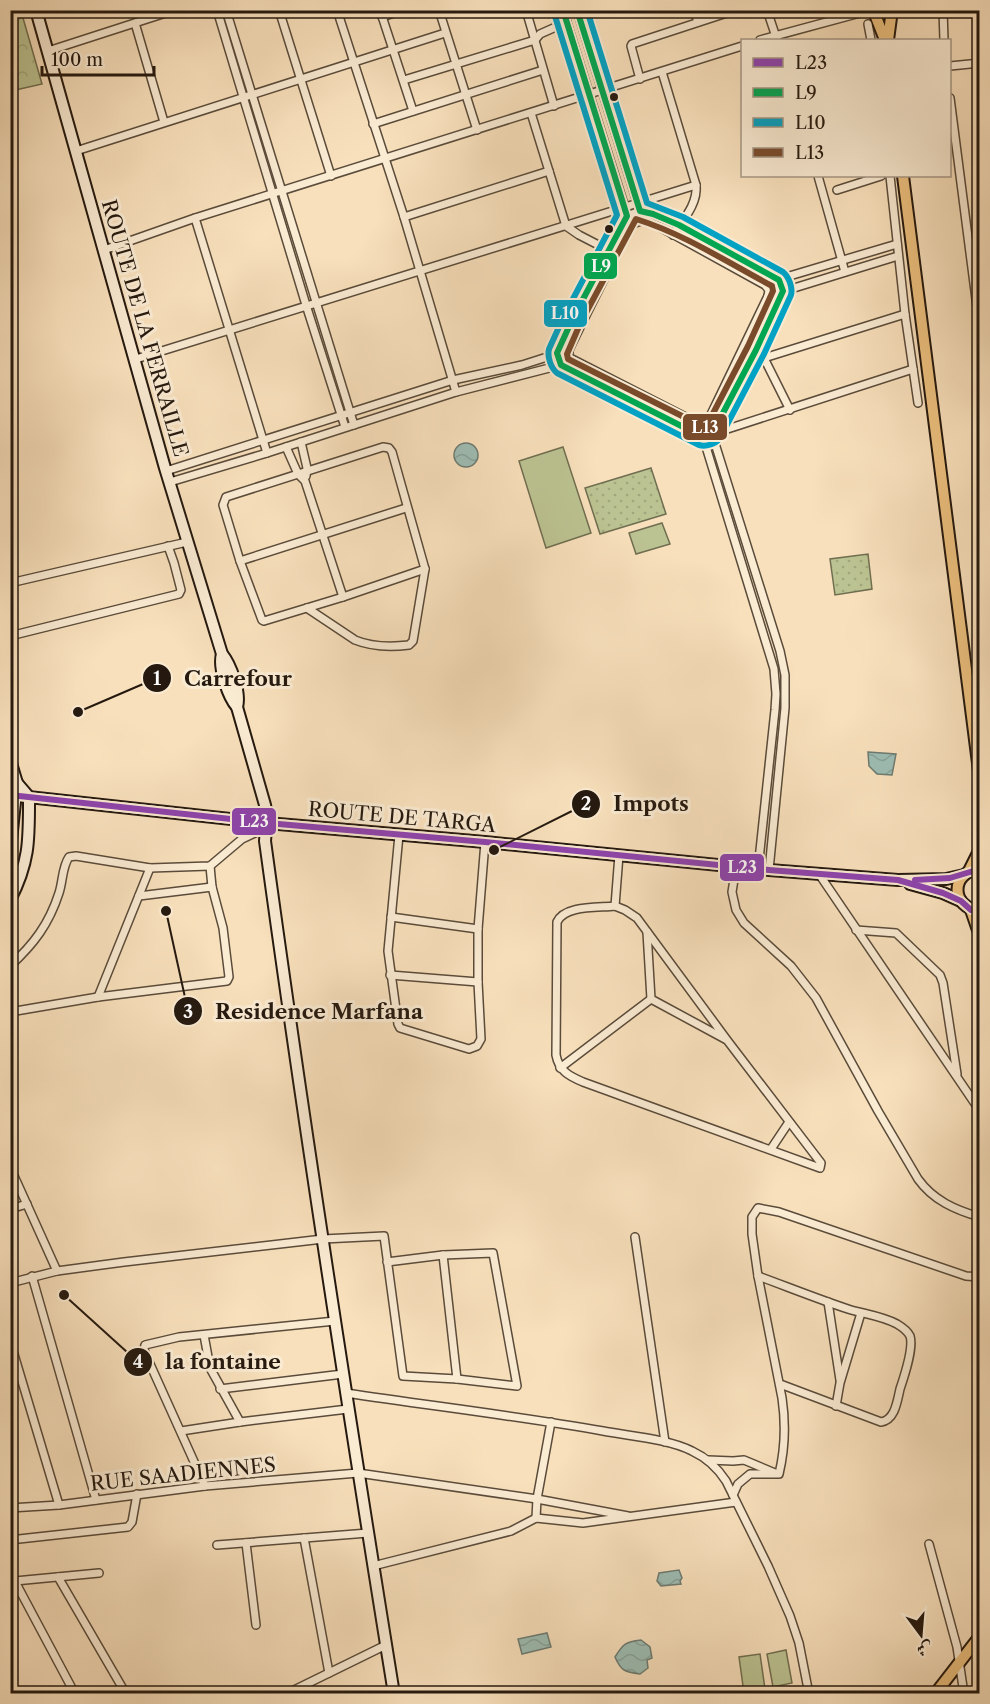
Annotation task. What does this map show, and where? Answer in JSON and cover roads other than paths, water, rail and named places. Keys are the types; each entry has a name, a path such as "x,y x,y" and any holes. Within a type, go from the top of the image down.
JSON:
{"main road":[{"path":"872,11 883,14 891,10"},
{"path":"886,39 891,10"},
{"path":"872,11 886,39"},
{"path":"903,177 980,779"},
{"path":"980,849 971,871 959,881 958,888 961,901 975,911 980,936"},
{"path":"935,1694 980,1636"}],"street":[{"name":"ROUTE DE LA FERRAILLE","path":"36,10 168,477 222,654 221,667 231,697 237,707 265,805 267,816 265,841 286,994 348,1409 394,1694"},
{"path":"48,51 175,10"},
{"path":"217,10 345,427"},
{"path":"226,10 354,425"},
{"path":"279,10 331,176"},
{"path":"337,10 404,217 456,392"},
{"path":"403,10 381,14 404,80 412,111"},
{"path":"439,10 477,130"},
{"path":"526,10 554,106"},
{"path":"168,477 267,453 456,392 561,365 570,354 630,225 563,10"},
{"path":"577,10 643,220"},
{"path":"694,10 698,22"},
{"path":"767,10 776,38 851,13 872,11"},
{"path":"943,10 944,39"},
{"path":"975,10 980,15"},
{"path":"640,79 631,45 734,11"},
{"path":"404,80 535,40 540,34 567,22"},
{"path":"135,23 164,122"},
{"path":"868,24 871,39"},
{"path":"76,151 445,33"},
{"path":"104,250 195,218 741,46"},
{"path":"951,66 980,63"},
{"path":"373,124 543,70"},
{"path":"662,72 696,185 696,197 674,235"},
{"path":"951,106 980,330"},
{"path":"531,113 566,226 617,255"},
{"path":"404,217 549,171"},
{"path":"818,177 845,272"},
{"path":"837,190 878,177"},
{"path":"890,177 905,314 918,403"},
{"path":"696,185 639,207 627,216 572,320 557,354 561,365 703,437 913,369"},
{"path":"136,359 625,208 639,207 679,225 781,282 783,291 756,350 712,434"},
{"path":"195,218 267,453"},
{"path":"630,225 643,220 649,221 769,288 768,296 705,427 703,437 774,669 776,694 763,869"},
{"path":"762,284 897,244"},
{"path":"768,296 898,256"},
{"path":"764,358 905,314"},
{"path":"756,350 764,358 790,410"},
{"path":"168,477 263,441 350,412 453,380 522,365 557,354 570,354 705,427 712,434 780,651 785,675 785,708 763,869"},
{"path":"301,442 307,471 305,481"},
{"path":"286,447 298,474 305,481 343,597"},
{"path":"308,608 363,644 409,645 413,641 425,569 392,452 389,448 383,447 226,497 223,505 240,561 264,621 425,569"},
{"path":"240,561 406,508"},
{"path":"10,583 187,542"},
{"path":"10,636 179,594 181,590 168,546"},
{"path":"10,760 17,783 30,797 29,847 25,866 10,900"},
{"path":"10,850 13,795 17,783"},
{"name":"ROUTE DE TARGA","path":"13,795 266,827 484,842 819,874 898,880 946,879 971,871"},
{"path":"10,966 34,942 46,924 56,902 69,857 76,856 150,868 210,866 246,837 266,827"},
{"path":"399,835 388,951 397,1021 400,1028 469,1049 477,1046 480,1041 478,929 484,842"},
{"path":"615,906 619,855"},
{"path":"10,1012 227,981 229,977 223,928 212,887 210,866"},
{"path":"736,867 732,892 736,910 744,923 782,956 812,991 892,1137 918,1179 925,1189 945,1204 980,1217"},
{"path":"98,998 150,868"},
{"path":"819,874 980,1111"},
{"name":"ROUTE DE TARGA","path":"898,880 943,893 961,901"},
{"path":"139,896 212,887"},
{"path":"615,906 632,913 647,932 821,1163 821,1167 583,1082 560,1068 556,1055 557,922 562,914 572,910 615,906"},
{"path":"391,917 478,929"},
{"path":"856,930 896,933 940,975 957,1076"},
{"path":"647,932 651,999"},
{"path":"390,975 478,982"},
{"path":"560,1068 651,999"},
{"path":"651,999 727,1040"},
{"path":"771,1149 789,1122"},
{"path":"10,1167 57,1271"},
{"path":"10,1209 27,1204"},
{"path":"779,1474 785,1449 784,1413 758,1276 752,1217 758,1208 779,1212 966,1276 980,1277"},
{"path":"10,1282 57,1271 323,1239 384,1236 387,1262 403,1376 458,1379 517,1386 493,1253 443,1255 387,1262"},
{"path":"635,1237 665,1442"},
{"path":"443,1255 458,1379"},
{"path":"32,1276 96,1500"},
{"path":"758,1276 828,1302 895,1323 905,1329 911,1341 908,1364 894,1410 891,1418 886,1421 881,1422 780,1384"},
{"path":"828,1302 840,1383"},
{"path":"836,1406 840,1383 861,1313"},
{"path":"205,1486 148,1361 144,1346 164,1340 335,1321"},
{"path":"204,1335 210,1368 240,1422"},
{"path":"10,1341 59,1505"},
{"path":"220,1389 343,1374"},
{"path":"346,1393 551,1422 665,1442 692,1450 708,1460 720,1472 768,1566 790,1616 799,1643 809,1694"},
{"path":"181,1431 348,1409"},
{"path":"536,1518 537,1498 551,1422"},
{"path":"708,1460 744,1460 779,1474"},
{"name":"RUE SAADIENNES","path":"10,1508 59,1505 205,1486 358,1473 537,1498 628,1516"},
{"path":"734,1499 738,1484 750,1474 779,1474"},
{"path":"10,1540 128,1527 132,1522 137,1494"},
{"path":"373,1566 511,1531 536,1518 583,1523 734,1499"},
{"path":"217,1545 368,1533"},
{"path":"304,1538 329,1673"},
{"path":"246,1543 256,1625"},
{"path":"928,1544 960,1662 964,1694"},
{"path":"10,1572 75,1694"},
{"path":"15,1581 99,1573"},
{"path":"58,1577 126,1694"},
{"path":"286,1694 386,1645"}],"water":[{"path":"466,443 471,444 477,450 477,460 471,466 466,467 461,466 455,460 454,455 455,450 461,444"},
{"path":"868,752 896,754 892,775 877,774 869,766"},
{"path":"679,1570 682,1578 681,1584 661,1586 657,1581 659,1573"},
{"path":"547,1633 551,1647 522,1654 518,1639"},
{"path":"641,1640 650,1647 652,1658 647,1660 648,1668 640,1674 624,1670 615,1657 625,1644"}],"place":[{"name":"Carrefour","path":"78,712"},
{"name":"Impots","path":"494,850"},
{"name":"Residence Marfana","path":"166,911"},
{"name":"la fontaine","path":"64,1295"}]}
